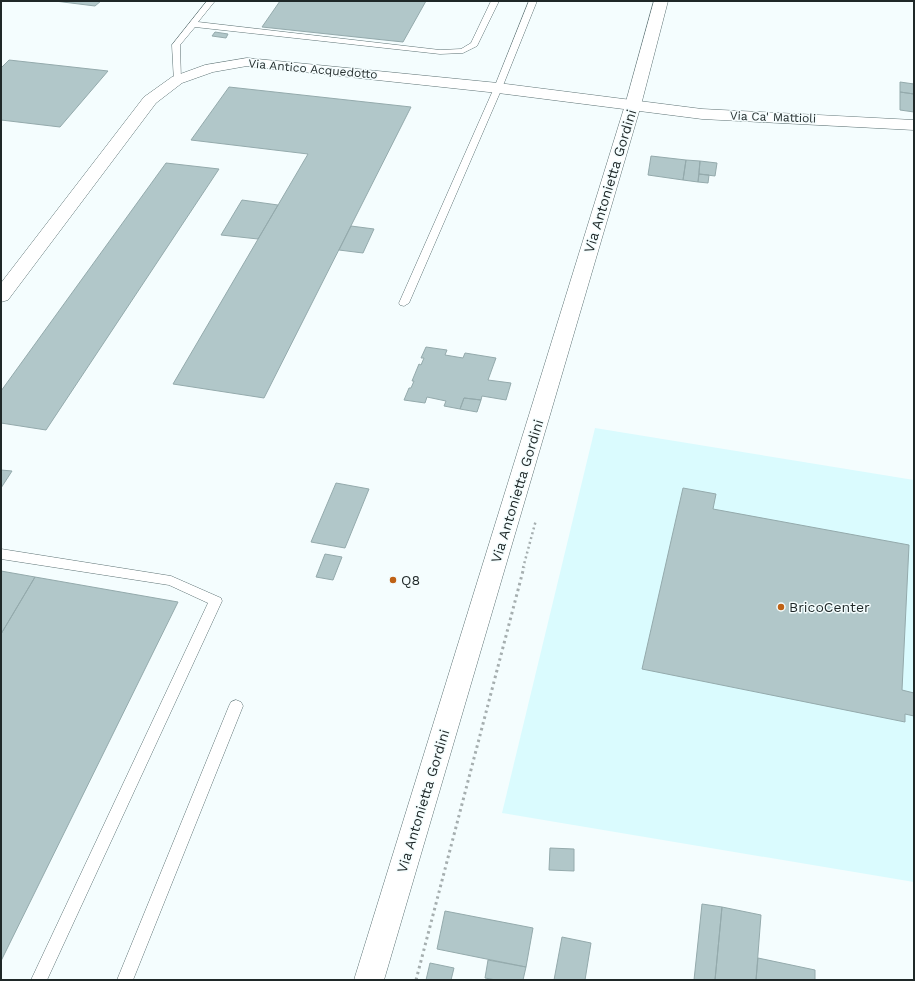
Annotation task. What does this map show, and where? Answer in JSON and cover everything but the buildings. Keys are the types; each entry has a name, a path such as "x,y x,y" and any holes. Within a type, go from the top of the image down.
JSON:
{"street":[{"name":"Via Antonietta Gordini","path":"369,980 633,105 661,1"},
{"name":"Via Antico Acquedotto","path":"1,296 150,100 177,80 210,68 247,62 498,88 633,105"},
{"name":"Via Ca' Mattioli","path":"633,105 702,114 914,125"}],"lane":[{"path":"177,80 176,45 211,1"},
{"path":"193,24 440,52 463,51 474,44 495,1"},
{"path":"404,303 498,88 533,1"},
{"path":"1,554 171,581 216,601 39,980"},
{"path":"125,980 236,706"}],"shaded area":[{"path":"595,428 914,480 914,882 502,813"}],"place":[{"name":"Q8","path":"393,580"},
{"name":"BricoCenter","path":"781,607"}]}
